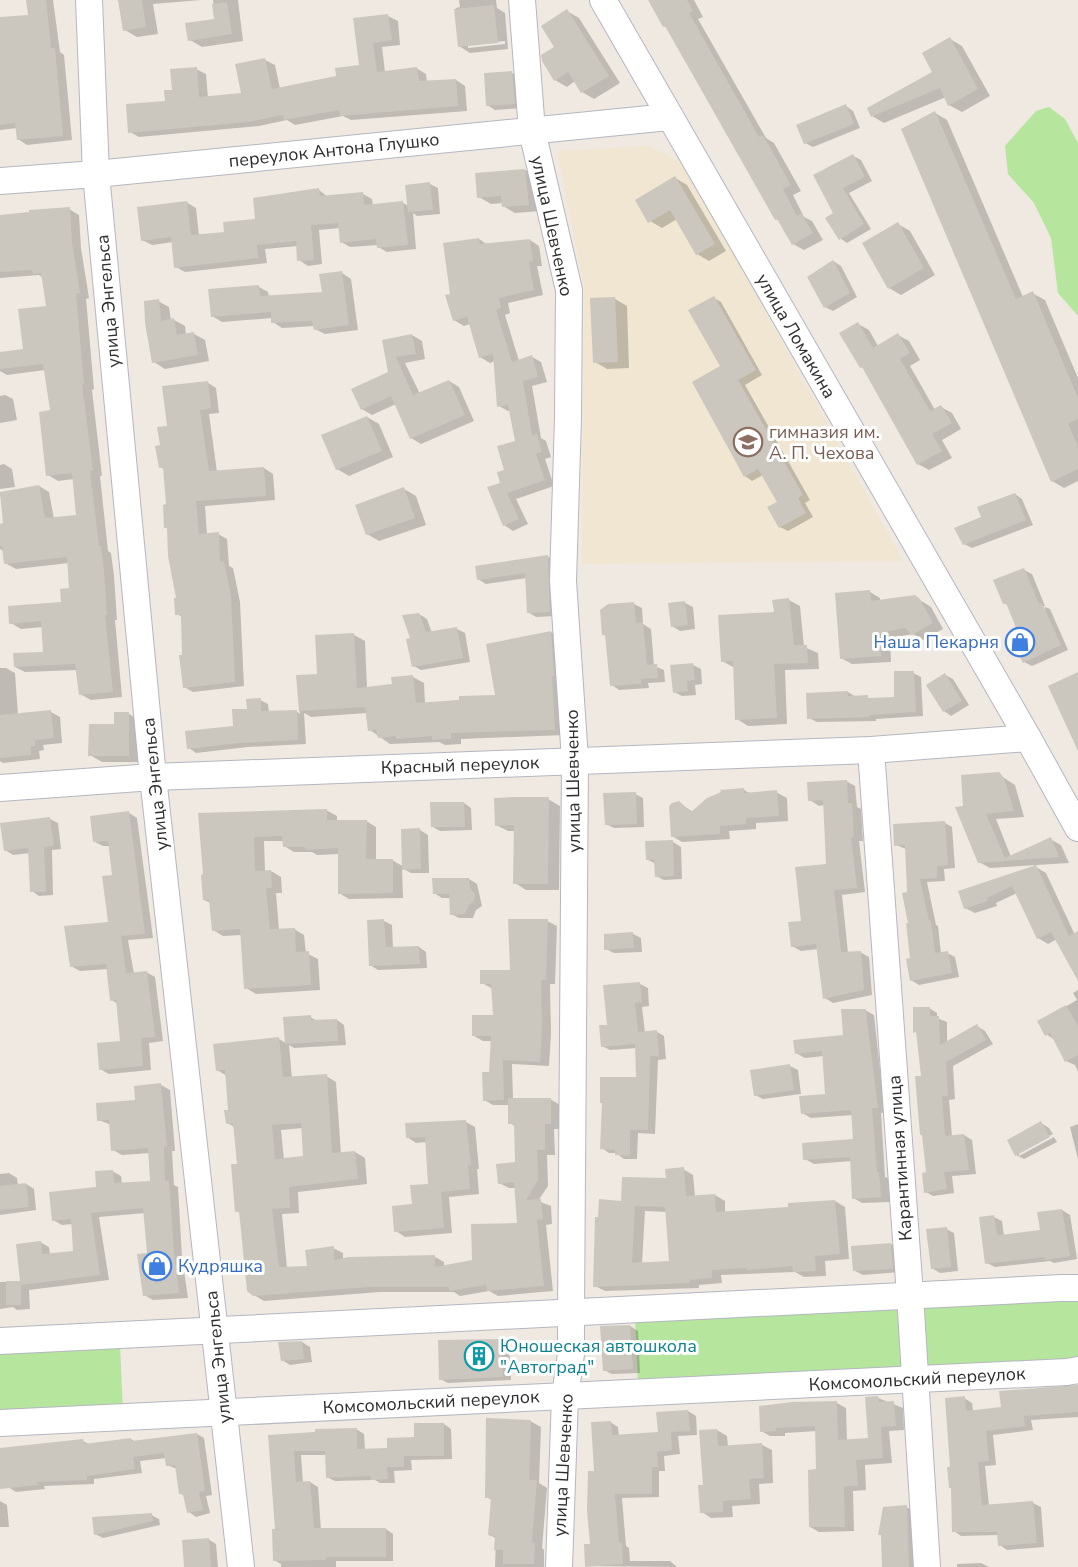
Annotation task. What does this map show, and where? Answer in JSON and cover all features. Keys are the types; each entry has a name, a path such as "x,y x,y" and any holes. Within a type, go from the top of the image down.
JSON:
{"street":[{"name":"улица Энгельса","path":"89,0 96,174 153,777 241,1567"},
{"name":"улица Шевченко","path":"522,0 532,130 569,290 563,580 575,760 571,1354 565,1396 559,1567"},
{"name":"улица Ломакина","path":"603,0 1029,738 1078,828"},
{"name":"переулок Антона Глушко","path":"0,181 96,174 669,117"},
{"name":"Красный переулок","path":"0,788 153,777 871,750 1029,738"},
{"name":"Карантинная улица","path":"871,750 916,1379 927,1567"},
{"path":"0,1341 1078,1288"},
{"name":"Комсомольский переулок","path":"0,1423 1078,1370"}],"shaded area":[{"path":"649,146 683,163 903,561 582,564 584,287 557,151"}],"green space":[{"path":"1049,107 1065,119 1078,143 1078,316 1058,293 1051,238 1034,203 1008,174 1005,146 1036,111"},
{"path":"1078,1298 1078,1363 638,1385 635,1317"},
{"path":"120,1344 123,1412 0,1418 0,1350"}],"building":[{"path":"26,0 46,0 51,48 55,48 63,136 17,140 15,123 0,125 0,17 28,15"},
{"path":"118,0 142,0 146,27 123,31"},
{"path":"648,0 687,0 693,11 689,13 759,137 763,135 791,185 783,189 797,216 801,213 813,233 792,245 777,219 775,220"},
{"path":"227,2 232,34 188,41 185,23 214,19 212,4"},
{"path":"494,5 498,43 458,47 454,9"},
{"path":"567,9 609,76 581,93 568,72 554,81 541,55 554,47 541,26"},
{"path":"388,14 392,40 373,43 377,72 417,67 419,81 456,79 458,106 340,116 339,110 284,120 283,115 248,122 128,133 126,104 165,101 164,90 172,90 170,69 197,67 199,97 241,93 235,64 265,58 272,89 336,76 335,68 359,65 353,18"},
{"path":"950,37 978,89 948,106 940,88 871,117 867,108 932,72 922,53"},
{"path":"512,71 515,104 486,106 484,73"},
{"path":"846,104 854,124 804,144 796,125"},
{"path":"935,111 1016,299 1033,291 1078,398 1078,419 1068,423 1078,447 1078,469 1051,482 901,129"},
{"path":"853,154 865,177 843,188 864,224 839,240 825,218 833,213 813,175"},
{"path":"525,169 529,205 502,207 501,196 477,198 475,173"},
{"path":"675,176 715,244 696,255 670,210 648,223 635,200"},
{"path":"430,182 433,210 408,212 405,185"},
{"path":"319,188 320,196 363,192 364,205 403,201 408,245 377,248 376,239 340,243 338,223 311,225 314,260 297,261 296,241 257,245 258,258 174,268 171,237 141,241 137,207 187,201 191,235 224,232 223,222 255,219 253,198"},
{"path":"70,207 72,242 80,293 76,294 84,384 82,384 93,471 90,471 104,570 107,615 105,615 113,692 79,695 75,664 14,667 13,653 43,652 41,621 9,624 8,606 61,602 60,589 69,588 67,557 4,564 2,546 0,546 0,524 3,523 0,492 39,485 45,518 76,515 72,473 46,476 39,412 50,410 43,364 0,369 0,352 23,349 18,309 46,306 41,273 33,274 32,270 0,272 0,215"},
{"path":"898,222 924,268 888,289 862,243"},
{"path":"479,238 480,244 530,239 533,261 529,262 534,290 499,298 501,308 496,310 512,362 532,355 538,377 523,381 532,435 537,434 542,452 536,454 545,480 507,493 519,519 503,526 487,487 500,483 497,472 504,470 497,446 515,441 508,405 497,407 493,354 479,358 467,317 453,321 445,295 450,294 443,243"},
{"path":"833,260 850,293 824,308 807,277"},
{"path":"342,271 349,325 314,330 312,321 271,323 271,312 211,317 208,289 259,285 260,296 322,292 319,274"},
{"path":"714,296 756,370 738,380 803,495 798,498 806,513 779,528 767,507 777,502 758,469 744,477 692,382 720,366 688,310"},
{"path":"615,297 618,362 593,363 590,298"},
{"path":"159,299 161,321 174,318 177,335 194,332 198,355 152,363 145,323 144,301"},
{"path":"858,322 873,348 898,333 910,353 900,359 930,411 941,405 952,423 932,434 942,451 917,465 862,367 860,368 839,333"},
{"path":"412,334 416,354 396,357 413,395 449,380 465,415 410,439 391,396 361,410 351,389 388,372 382,340"},
{"path":"208,381 211,408 200,410 209,471 264,467 266,496 196,501 199,534 219,532 220,562 224,561 231,596 235,682 183,688 179,655 182,655 181,615 175,615 174,598 176,598 168,556 167,528 164,528 163,505 166,504 163,467 159,468 155,446 160,445 157,427 167,426 162,386"},
{"path":"367,416 382,451 336,470 321,435"},
{"path":"404,487 415,518 366,535 355,505"},
{"path":"1015,493 1026,520 963,545 954,528 981,517 977,507"},
{"path":"548,555 550,612 527,613 525,573 477,580 475,566"},
{"path":"1024,568 1039,604 1042,603 1061,645 1023,663 1011,639 1019,635 1006,603 1003,604 993,580"},
{"path":"870,590 871,601 915,595 920,599 933,623 912,635 905,628 880,633 881,656 840,659 835,593"},
{"path":"789,598 794,645 807,645 808,663 774,664 777,718 735,720 733,661 721,662 718,615 774,612 772,600"},
{"path":"685,601 688,625 671,627 668,603"},
{"path":"634,602 636,623 643,622 647,665 657,664 658,678 641,679 641,684 610,686 600,610 608,604"},
{"path":"419,613 426,632 457,627 463,658 412,667 406,639 410,638 402,615"},
{"path":"551,631 555,730 451,733 451,739 432,740 432,736 378,738 376,730 368,731 365,707 299,711 296,675 317,674 315,635 354,633 357,688 392,684 391,677 413,675 416,703 459,700 459,696 495,695 486,644"},
{"path":"693,663 695,680 687,681 688,691 673,693 670,665"},
{"path":"894,671 914,671 916,712 869,715 869,717 807,719 806,693 848,691 848,696 894,697"},
{"path":"1078,672 1078,751 1048,686"},
{"path":"945,673 962,701 943,712 926,685"},
{"path":"261,698 261,711 297,710 298,740 187,749 185,731 233,726 232,709 247,709 246,699"},
{"path":"51,710 54,738 35,740 35,746 31,746 31,755 0,758 0,715"},
{"path":"114,712 129,712 129,756 88,756 89,724 114,724"},
{"path":"999,772 1004,778 1014,811 986,814 1005,858 1051,837 1059,857 978,863 955,807 963,806 961,775"},
{"path":"847,780 848,803 852,803 854,837 851,837 857,888 834,890 841,952 861,951 864,990 823,999 816,944 791,947 788,922 801,921 795,867 826,864 823,800 808,801 807,782"},
{"path":"744,788 744,793 777,790 779,816 746,818 746,824 720,826 720,834 671,837 669,806 672,803 679,801 691,812 707,798 721,792 720,790"},
{"path":"636,792 637,824 605,825 603,793"},
{"path":"549,797 548,884 513,884 514,825 495,826 494,798"},
{"path":"430,802 464,802 465,827 431,827"},
{"path":"327,809 327,820 367,820 366,859 393,859 393,893 338,894 338,848 306,850 305,847 283,847 282,836 254,837 255,871 271,870 272,888 266,888 270,929 295,928 296,952 309,951 311,985 244,989 240,929 212,931 209,900 203,900 198,813"},
{"path":"129,811 145,934 121,936 126,973 147,971 155,1037 141,1038 143,1066 99,1070 97,1043 120,1041 116,1000 110,1001 106,964 70,967 64,926 108,922 102,876 112,875 108,841 93,842 90,816"},
{"path":"50,817 54,846 44,847 46,892 30,892 28,848 4,851 0,823"},
{"path":"945,821 948,865 937,866 937,878 920,879 929,921 931,920 935,953 948,951 952,973 910,981 906,959 910,958 906,923 908,923 902,893 907,892 905,845 894,846 893,824"},
{"path":"420,828 421,869 402,870 401,829"},
{"path":"673,840 674,876 655,877 654,860 646,860 645,841"},
{"path":"1036,865 1069,936 1078,931 1078,981 1051,932 1037,939 1012,886 987,898 988,901 964,909 958,891"},
{"path":"432,878 469,878 470,887 475,895 474,901 469,905 465,914 450,915 449,894 433,894"},
{"path":"384,919 386,947 419,946 420,964 369,966 367,920"},
{"path":"508,919 548,919 546,980 541,980 540,1062 503,1060 504,1100 483,1101 482,1072 489,1072 491,1036 472,1036 472,1015 493,1015 491,984 480,984 480,970 510,970"},
{"path":"633,932 634,948 604,950 604,934"},
{"path":"640,982 642,1002 635,1003 638,1032 657,1030 659,1056 650,1056 648,1130 630,1130 630,1156 615,1155 615,1150 600,1149 602,1103 600,1103 600,1077 636,1077 635,1044 601,1047 599,1025 607,1025 603,985"},
{"path":"1066,1005 1078,1026 1078,1055 1065,1062 1050,1033 1045,1036 1037,1021"},
{"path":"913,1007 930,1007 930,1016 939,1016 940,1045 977,1024 986,1040 946,1062 948,1096 942,1096 945,1136 964,1134 969,1170 944,1172 947,1189 924,1193 922,1173 926,1172 915,1076 921,1076 916,1032 913,1033"},
{"path":"841,1009 866,1009 878,1108 872,1108 881,1197 852,1199 850,1157 803,1160 802,1143 853,1139 851,1110 801,1114 799,1096 825,1094 822,1051 795,1054 793,1040 843,1035"},
{"path":"311,1015 311,1020 337,1019 338,1041 285,1044 283,1017"},
{"path":"279,1037 283,1077 327,1074 332,1153 355,1151 358,1179 289,1187 290,1208 272,1209 279,1267 307,1266 305,1250 334,1246 334,1260 349,1257 435,1255 435,1267 472,1260 471,1224 517,1223 514,1182 498,1184 496,1164 515,1162 514,1124 508,1124 508,1098 551,1098 551,1124 545,1124 545,1150 537,1150 538,1180 526,1200 541,1199 543,1219 537,1220 544,1286 487,1291 486,1285 449,1291 449,1287 369,1287 253,1296 247,1291 239,1211 235,1212 231,1164 237,1164 233,1123 226,1124 224,1110 228,1110 225,1070 216,1071 213,1044","holes":["301,1123 303,1156 275,1159 272,1125"]},
{"path":"790,1064 794,1090 754,1096 750,1070"},
{"path":"161,1083 167,1147 164,1147 165,1181 169,1180 179,1293 143,1296 137,1254 147,1253 143,1208 91,1213 100,1275 21,1285 21,1305 6,1305 6,1281 20,1281 16,1244 41,1241 42,1254 73,1251 71,1219 52,1221 49,1192 96,1187 95,1171 113,1170 114,1183 150,1181 148,1148 111,1151 109,1120 97,1121 96,1103 135,1100 134,1086"},
{"path":"466,1120 471,1165 468,1165 470,1189 441,1192 444,1228 394,1232 392,1206 412,1204 410,1185 428,1184 425,1137 406,1138 405,1123"},
{"path":"1041,1121 1050,1137 1015,1156 1007,1140"},
{"path":"684,1167 686,1196 715,1194 716,1212 788,1207 788,1203 835,1200 840,1254 815,1256 816,1271 793,1272 792,1266 712,1270 712,1278 690,1280 690,1283 593,1287 595,1217 598,1217 599,1199 621,1201 622,1177 666,1178 665,1169","holes":["635,1206 665,1207 669,1261 632,1263"]},
{"path":"26,1183 29,1207 0,1210 0,1186"},
{"path":"1062,1209 1070,1256 985,1264 979,1217 994,1215 997,1234 1001,1235 1040,1230 1037,1212"},
{"path":"947,1227 951,1267 931,1269 926,1229"},
{"path":"891,1243 893,1269 853,1271 851,1246"},
{"path":"630,1325 633,1369 603,1371 600,1326"},
{"name":"Юношеская автошкола \"Автоград\"","path":"502,1339 503,1377 439,1380 438,1340"},
{"path":"302,1341 304,1359 281,1361 278,1342"},
{"path":"1078,1385 1078,1412 1024,1416 1025,1426 986,1431 989,1461 978,1462 982,1505 1033,1501 1037,1543 998,1546 997,1532 952,1532 945,1398 965,1396 966,1411 1001,1407 999,1391"},
{"path":"878,1396 879,1402 894,1401 896,1426 881,1427 883,1458 856,1460 858,1486 844,1486 845,1527 809,1527 808,1470 816,1469 815,1426 776,1428 776,1431 760,1432 759,1406 792,1402 837,1401 838,1440 868,1438 865,1397"},
{"path":"688,1410 690,1431 671,1432 672,1450 657,1452 658,1467 652,1467 652,1494 615,1494 623,1564 585,1567 584,1544 590,1544 587,1511 588,1471 594,1471 591,1422 611,1421 612,1435 658,1432 656,1412"},
{"path":"486,1418 531,1420 529,1480 537,1480 532,1542 535,1543 534,1564 503,1564 503,1550 494,1550 495,1536 488,1535 491,1498 485,1498"},
{"path":"414,1423 444,1423 444,1456 404,1456 404,1467 387,1467 388,1479 371,1480 371,1476 326,1478 325,1451 294,1451 296,1482 310,1481 314,1528 386,1528 386,1557 326,1557 326,1560 273,1561 272,1529 275,1529 268,1435 315,1432 315,1429 357,1428 357,1449 387,1448 387,1438 414,1437"},
{"path":"717,1429 718,1446 762,1443 764,1478 749,1479 751,1499 723,1501 723,1512 700,1513 698,1485 703,1485 699,1430"},
{"path":"197,1433 205,1491 199,1492 203,1510 187,1513 183,1494 179,1494 175,1465 166,1466 164,1453 133,1457 135,1469 87,1476 87,1480 37,1482 38,1485 0,1489 0,1448 83,1439 84,1444 131,1438 131,1441"},
{"path":"907,1505 909,1567 882,1567 881,1535 878,1535 883,1507"},
{"path":"152,1513 153,1521 94,1535 92,1517"},
{"path":"209,1538 211,1567 184,1567 182,1540"}],"place":[{"name":"гимназия им. А. П. Чехова","path":"748,442"},
{"name":"Наша Пекарня","path":"1020,642"},
{"name":"Кудряшка","path":"157,1266"},
{"name":"Юношеская автошкола \"Автоград\"","path":"479,1356"}]}
